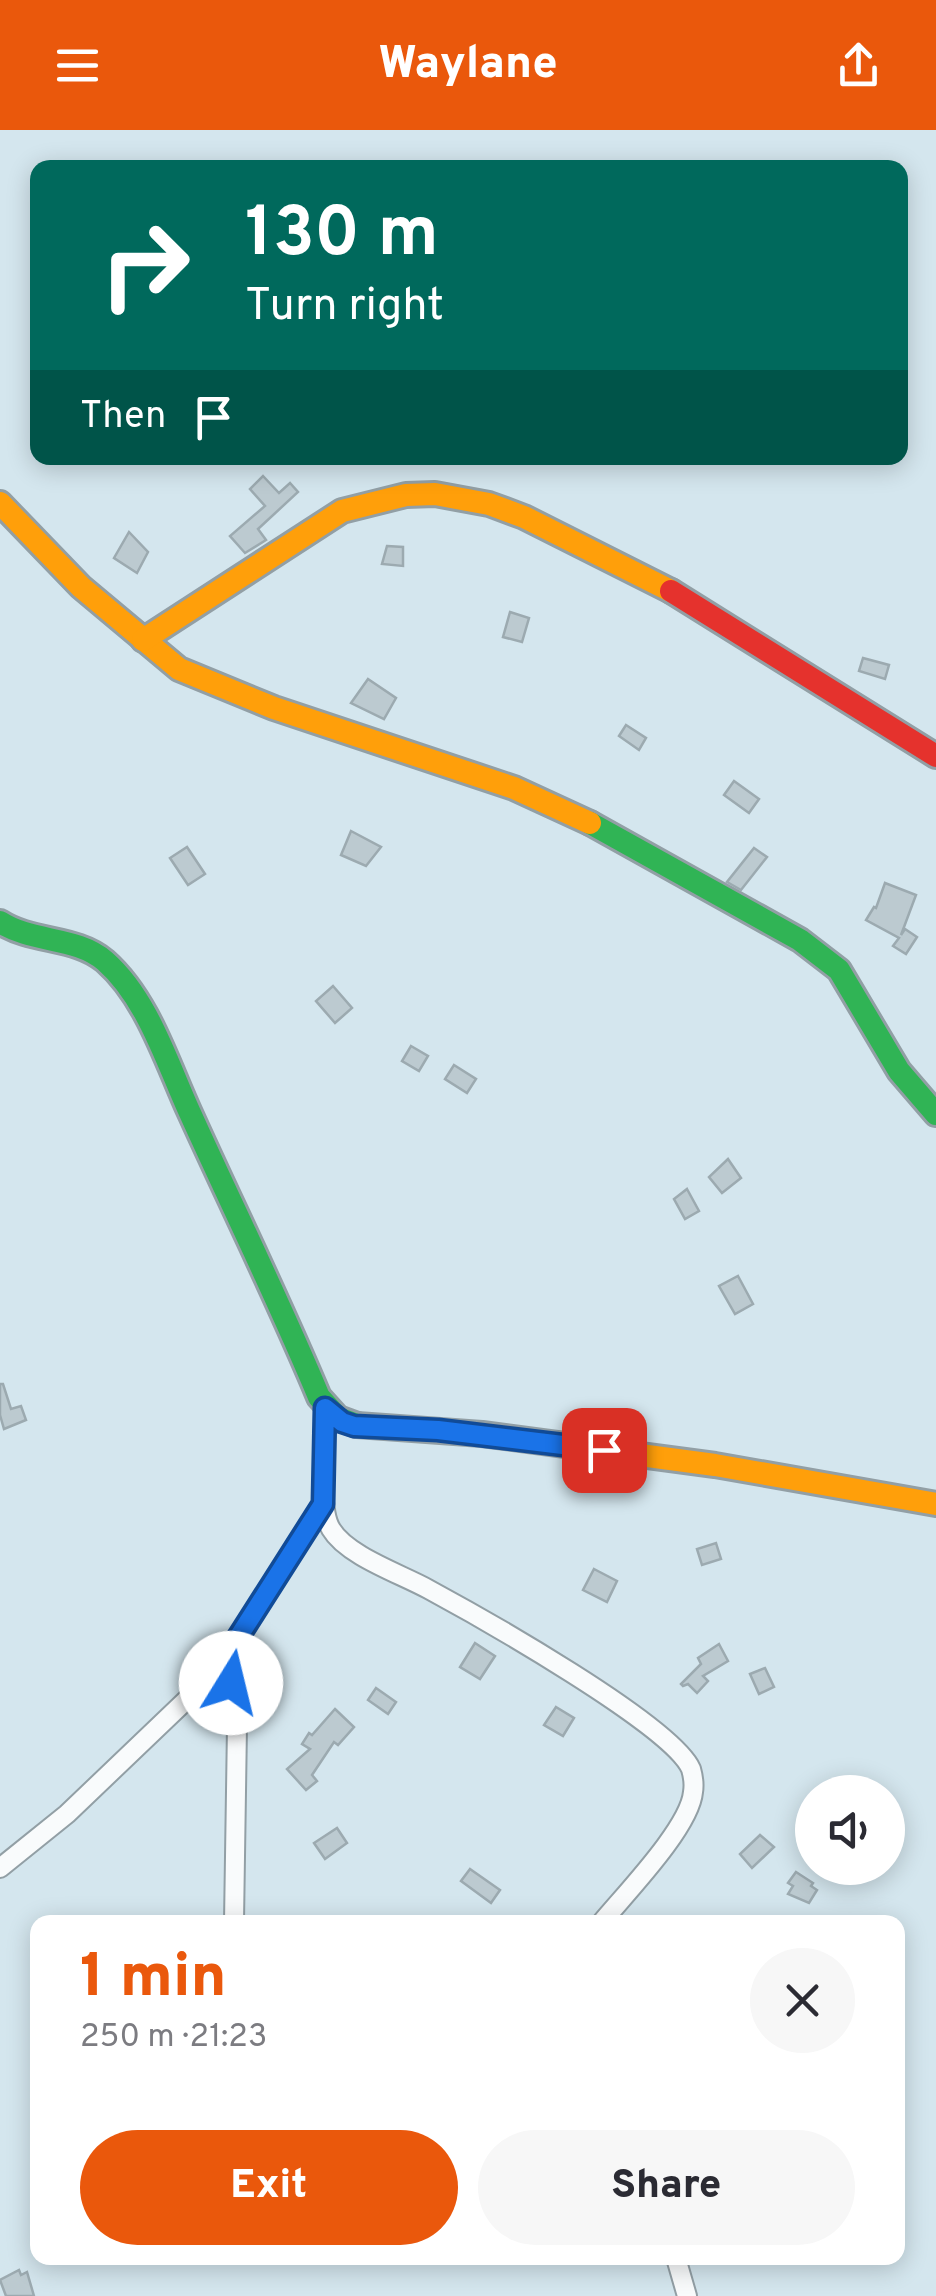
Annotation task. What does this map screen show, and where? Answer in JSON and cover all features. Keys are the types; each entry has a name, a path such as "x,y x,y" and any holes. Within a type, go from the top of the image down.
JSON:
{"street":[{"path":"143,640 342,511 406,495 435,494 489,504 524,517 674,593 936,756"},
{"path":"0,503 82,587 179,669 292,714 514,788 603,830 800,940 839,970 899,1072 936,1114"},
{"path":"0,922 23,934 71,943 92,952 122,980 170,1070 325,1408 323,1504 330,1526 341,1542 430,1590 623,1706 674,1748 691,1770 694,1795 683,1819 608,1915"},
{"path":"325,1408 354,1426 438,1430 662,1457 769,1472 936,1504"},
{"path":"0,1868 66,1814 204,1684 225,1658 323,1504"},
{"path":"225,1658 237,1726 234,1915"},
{"path":"678,2265 687,2296"}],"building":[{"path":"263,476 279,493 290,483 298,492 258,529 266,540 245,553 230,536 265,506 250,489"},
{"path":"129,532 148,552 137,573 114,558"},
{"path":"387,546 403,547 403,566 382,564"},
{"path":"510,612 529,618 522,642 503,637"},
{"path":"863,658 889,665 885,679 859,671"},
{"path":"368,679 396,698 384,719 351,703"},
{"path":"626,725 646,738 639,750 619,736"},
{"path":"734,781 759,799 749,813 724,795"},
{"path":"351,831 381,847 366,866 341,855"},
{"path":"187,847 205,874 188,885 170,858"},
{"path":"754,848 767,857 741,890 727,882"},
{"path":"885,883 916,895 901,935 905,929 917,937 906,954 893,946 899,938 866,920 876,908"},
{"path":"333,986 352,1008 335,1023 316,1001"},
{"path":"411,1046 428,1056 419,1071 402,1061"},
{"path":"454,1065 476,1079 467,1093 445,1079"},
{"path":"728,1159 741,1178 722,1193 709,1177"},
{"path":"687,1189 699,1211 685,1219 674,1199"},
{"path":"738,1276 753,1304 735,1314 719,1286"},
{"path":"0,1384 11,1409 21,1406 26,1420 4,1429 0,1415"},
{"path":"716,1543 721,1559 702,1565 697,1549"},
{"path":"594,1569 617,1581 607,1602 583,1590"},
{"path":"475,1643 495,1656 480,1679 460,1667"},
{"path":"719,1644 728,1661 703,1676 708,1681 697,1693 688,1684 683,1686 701,1664 698,1658"},
{"path":"765,1668 774,1687 759,1694 750,1674"},
{"path":"376,1688 396,1702 388,1714 368,1700"},
{"path":"556,1707 574,1718 563,1736 544,1725"},
{"path":"335,1709 354,1727 338,1745 334,1742 312,1775 317,1781 306,1790 287,1769 310,1749 302,1744"},
{"path":"337,1828 347,1843 325,1859 314,1843"},
{"path":"760,1835 774,1847 752,1868 740,1854"},
{"path":"470,1869 500,1890 491,1903 461,1881"},
{"path":"795,1873 795,1885 812,1885 817,1890 809,1903 788,1894 793,1886 788,1883"},
{"path":"19,2270 21,2275 27,2272 34,2296 6,2296 0,2280"}],"traffic: fast":[{"path":"590,823 800,940 839,970 899,1071 936,1114"},
{"path":"0,922 93,953 120,976 133,994 155,1032 319,1397 338,1418 357,1425"}],"traffic: slow":[{"path":"143,640 342,511 406,495 435,494 489,504 524,517 671,591"},
{"path":"0,503 81,587 179,669 274,708 514,788 590,823"},
{"path":"357,1425 482,1434 715,1465 936,1504"}],"traffic: jam":[{"path":"671,591 936,756"}],"route":[{"path":"231,1683 225,1658 323,1504 325,1408 354,1426 438,1430 604,1450"}]}
